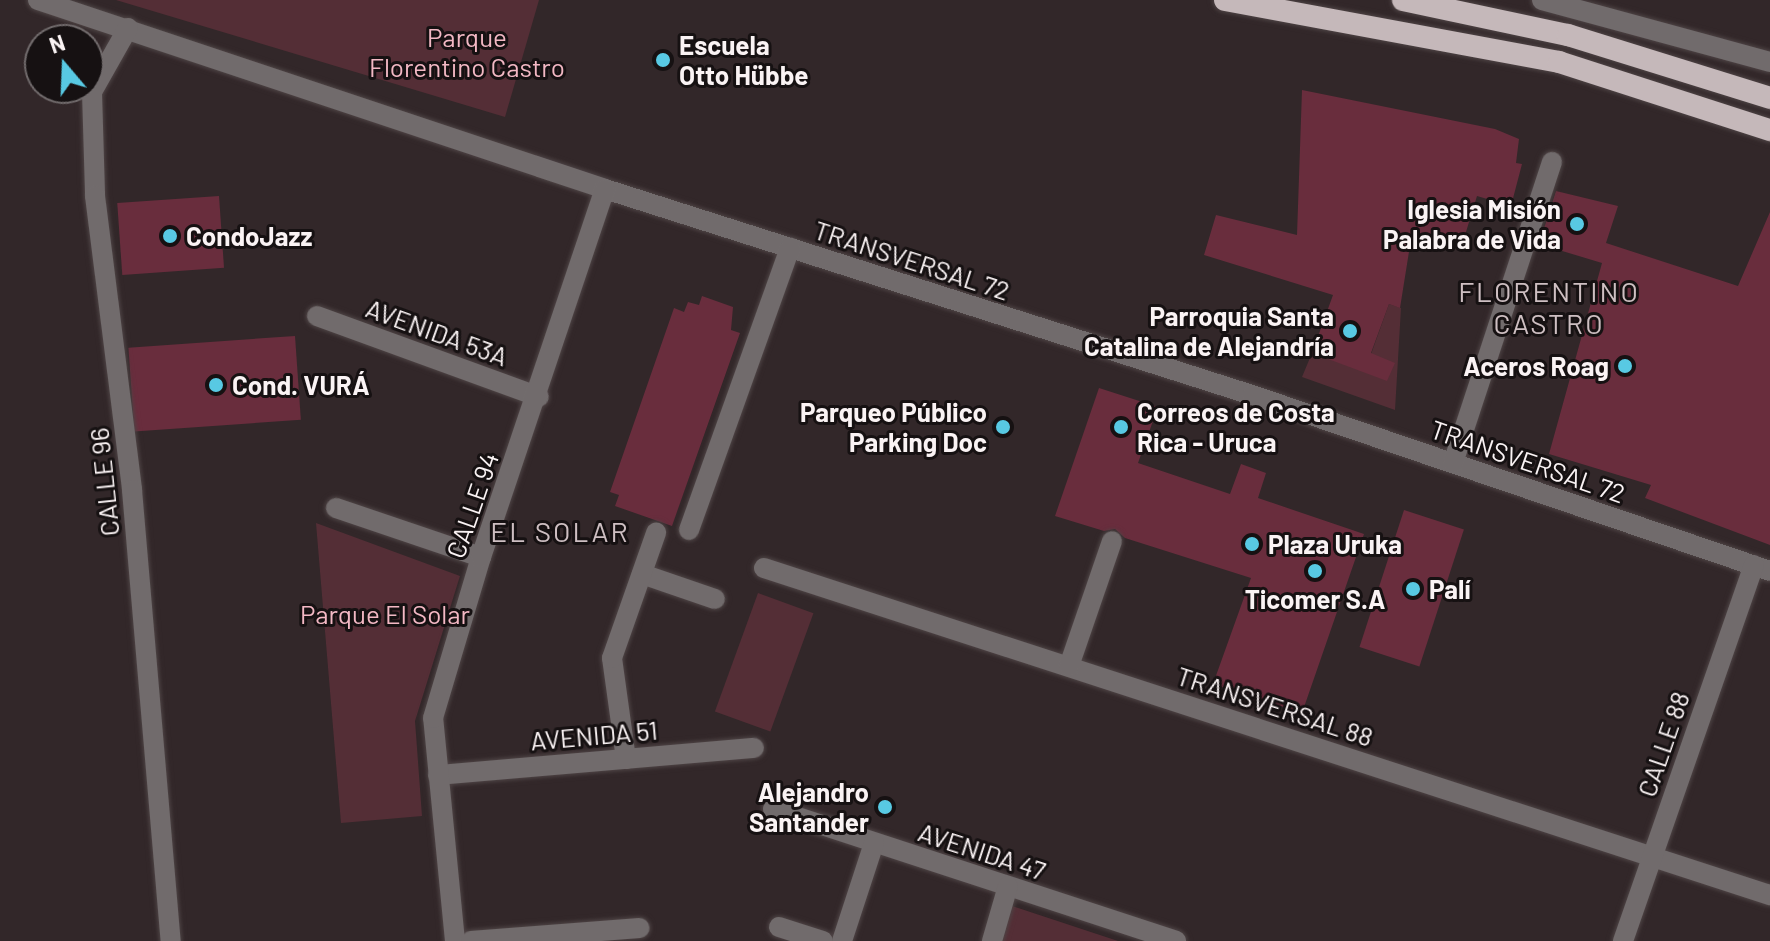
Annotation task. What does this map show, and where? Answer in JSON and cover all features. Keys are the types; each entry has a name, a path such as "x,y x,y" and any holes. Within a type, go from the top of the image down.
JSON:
{"highway":[{"path":"1225,0 1559,62 1770,130"},
{"path":"1403,0 1568,35 1770,98"}],"street":[{"name":"TRANSVERSAL 72","path":"38,0 605,189 1453,463 1762,568"},
{"path":"1548,1 1770,62"},
{"name":"CALLE 96","path":"128,28 92,92 95,196 132,490 171,941"},
{"path":"1453,463 1552,162"},
{"name":"CALLE 94","path":"455,941 433,718 481,557 539,397 605,189"},
{"path":"689,530 790,248"},
{"name":"AVENIDA 53A","path":"317,316 539,397"},
{"path":"336,508 481,557"},
{"path":"626,759 612,658 656,533"},
{"path":"1069,666 1112,541"},
{"name":"TRANSVERSAL 88","path":"764,568 1770,895"},
{"name":"CALLE 88","path":"1623,941 1652,856 1762,568"},
{"path":"642,574 715,599"},
{"name":"AVENIDA 51","path":"438,775 754,748"},
{"name":"AVENIDA 47","path":"773,809 1169,940"},
{"path":"842,941 874,843"},
{"path":"992,941 1008,886"},
{"path":"779,927 823,941"},
{"path":"471,941 640,928"}],"green space":[{"name":"Parque Florentino Castro","path":"116,0 539,0 505,117"},
{"path":"1389,304 1401,308 1395,410 1302,377 1312,353 1365,371"},
{"name":"Parque El Solar","path":"316,523 460,576 415,721 422,816 341,823"},
{"path":"758,593 813,613 770,732 715,711"},
{"path":"1012,906 1118,941 1000,941"}],"building":[{"path":"1302,90 1495,129 1519,139 1516,163 1522,164 1511,206 1477,196 1462,245 1412,233 1400,308 1389,304 1371,353 1395,363 1387,381 1312,353 1333,295 1204,255 1216,215 1297,235"},
{"path":"1556,191 1618,206 1606,243 1738,286 1770,212 1770,545 1645,498 1651,485 1549,454 1602,263 1539,244"},
{"name":"CondoJazz","path":"219,196 224,268 122,275 117,203"},
{"path":"702,296 733,307 731,330 740,333 672,526 615,506 619,495 610,492 674,308 684,312 688,302 699,305"},
{"name":"Cond. VURÁ","path":"295,336 301,420 134,431 128,348"},
{"name":"Plaza Uruka","path":"1099,388 1158,407 1138,463 1230,494 1241,464 1266,473 1258,498 1364,534 1302,713 1213,684 1251,578 1125,538 1115,529 1104,531 1055,516"},
{"name":"Palí","path":"1404,510 1464,529 1419,666 1360,647"}],"place":[{"name":"Escuela Otto Hübbe","path":"663,60"},
{"name":"Iglesia Misión Palabra de Vida","path":"1577,224"},
{"name":"CondoJazz","path":"170,236"},
{"name":"Parroquia Santa Catalina de Alejandría","path":"1350,331"},
{"name":"Aceros Roag","path":"1625,366"},
{"name":"Cond. VURÁ","path":"216,385"},
{"name":"Parqueo Público Parking Doc","path":"1003,427"},
{"name":"Correos de Costa Rica - Uruca","path":"1121,427"},
{"name":"Plaza Uruka","path":"1252,544"},
{"name":"Ticomer S.A","path":"1315,571"},
{"name":"Palí","path":"1413,589"},
{"name":"Alejandro Santander","path":"885,807"}],"district":[{"name":"FLORENTINO CASTRO","path":"1549,307"},
{"name":"EL SOLAR","path":"560,531"}]}
